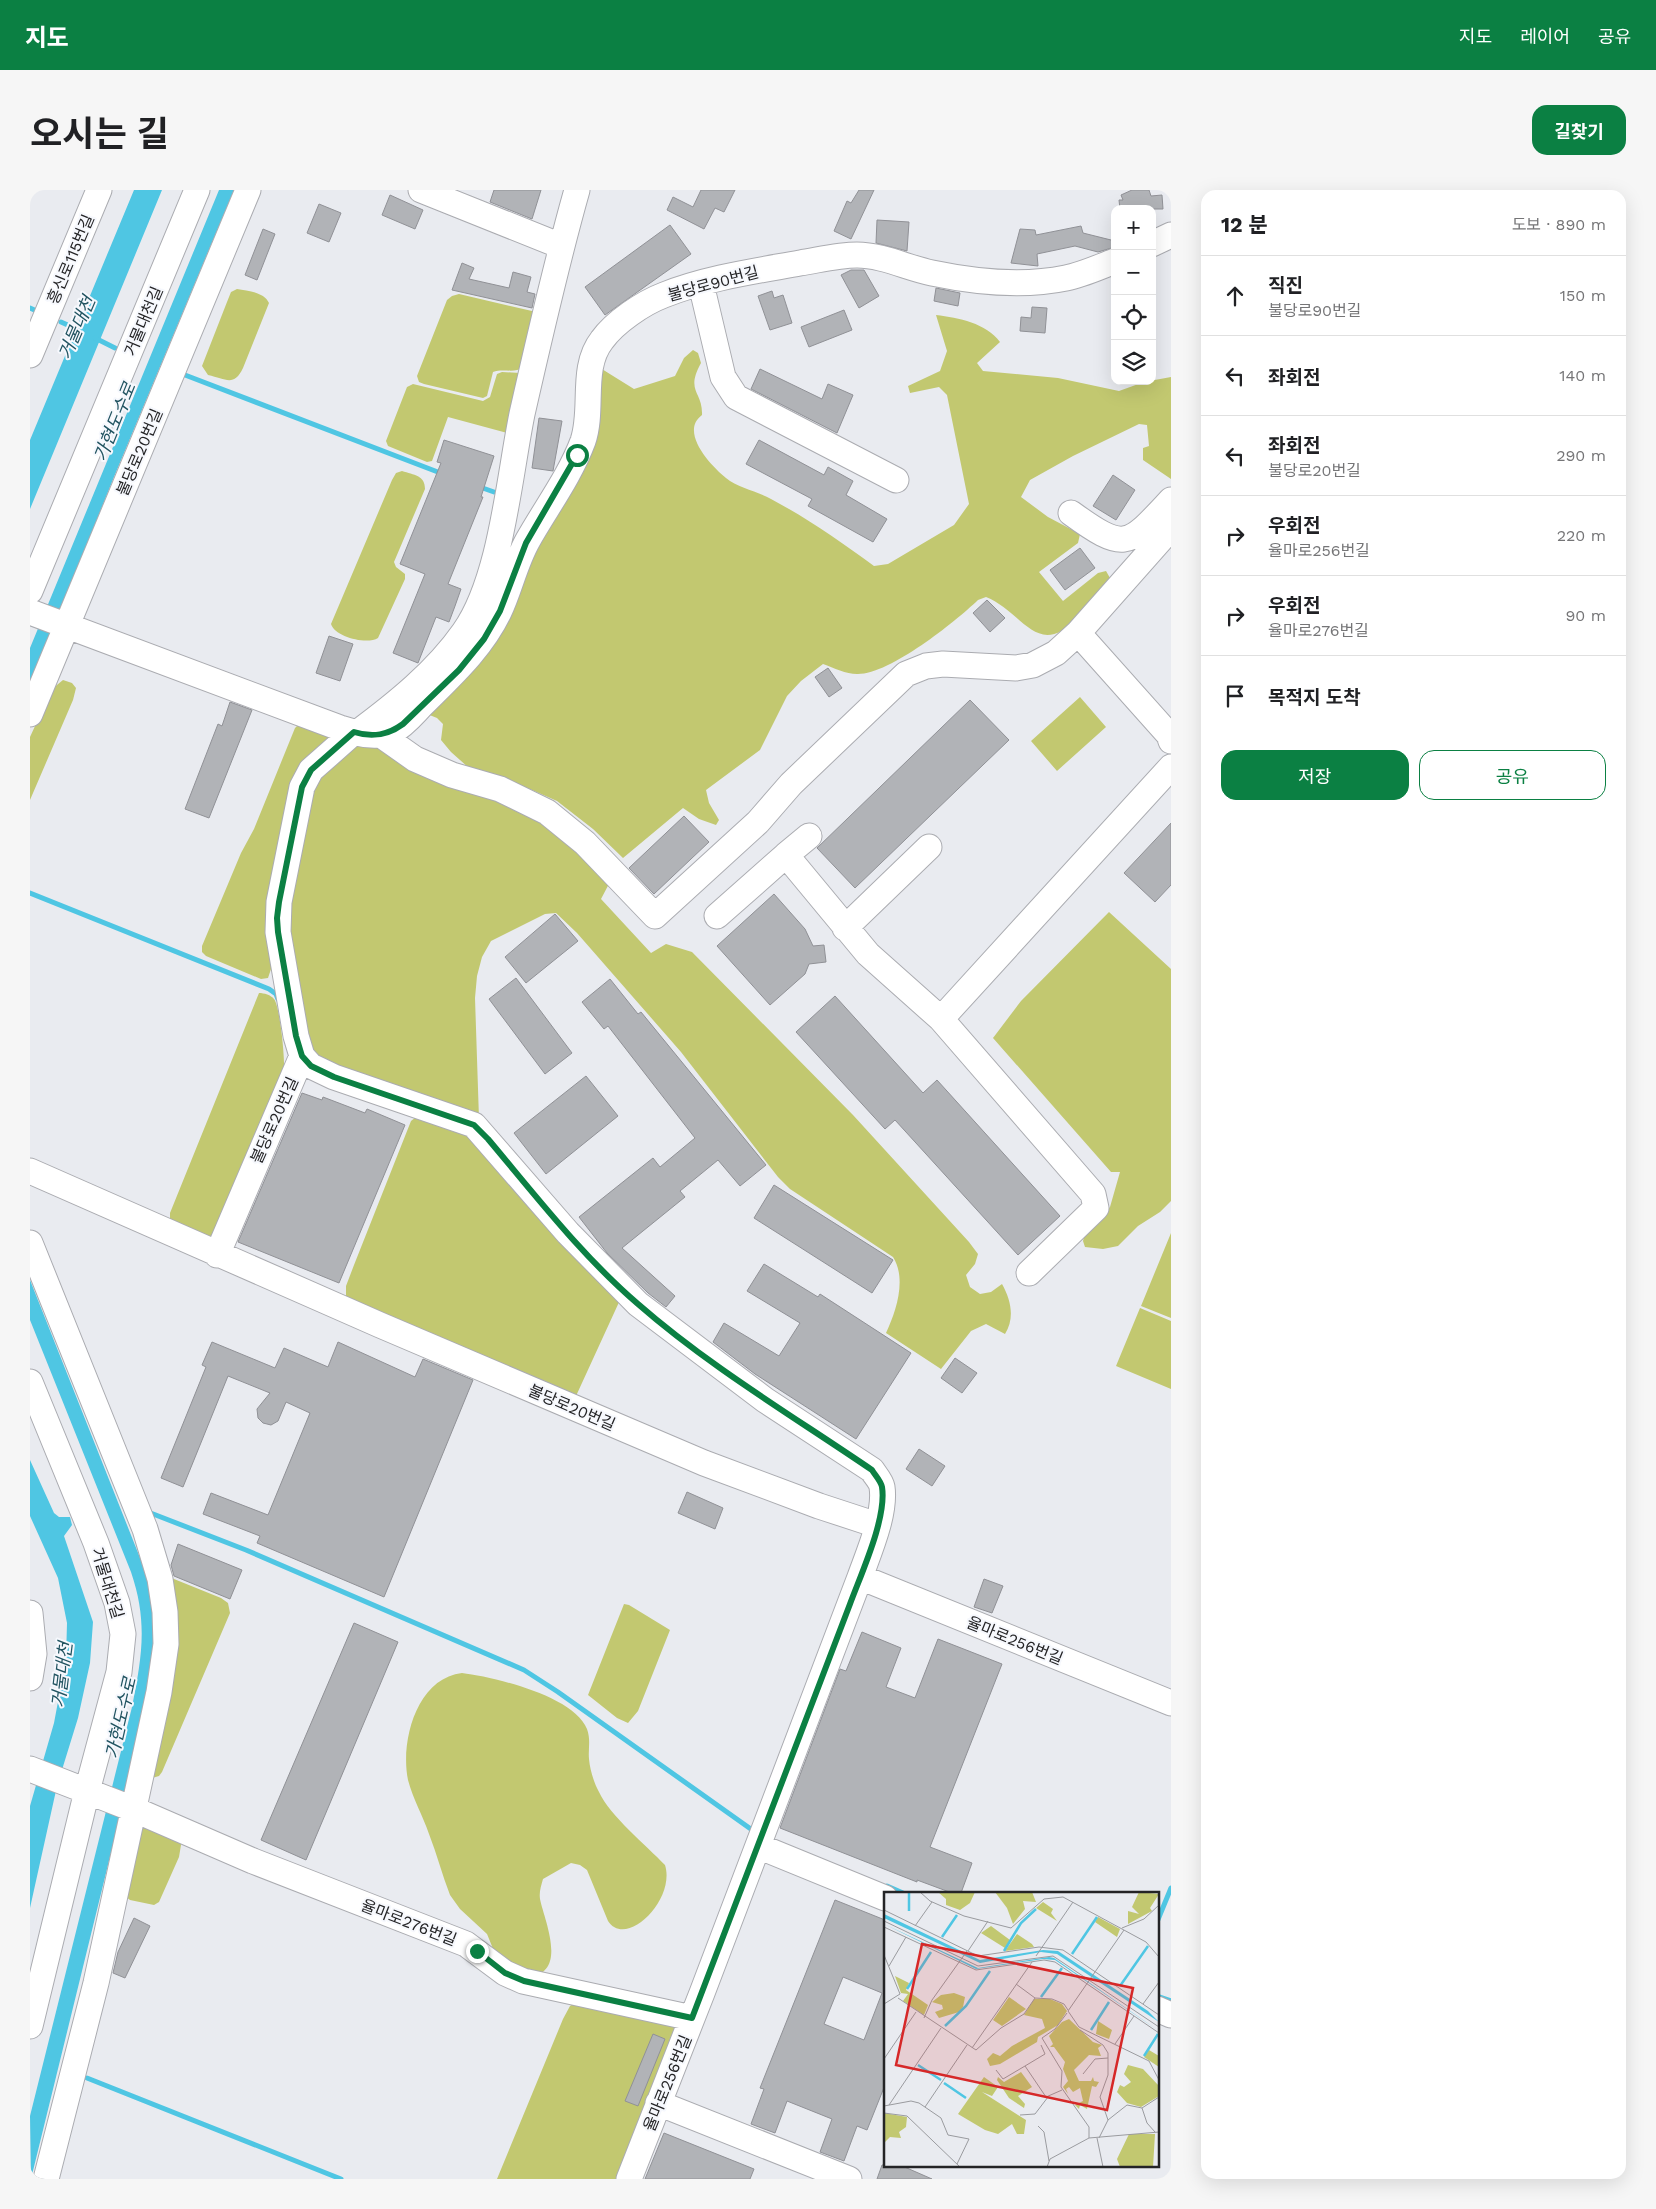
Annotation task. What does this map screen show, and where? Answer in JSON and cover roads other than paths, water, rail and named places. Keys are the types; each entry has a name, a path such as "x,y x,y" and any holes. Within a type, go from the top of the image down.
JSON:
{"street":[{"name":"흥신로115번길","path":"30,355 100,190"},
{"name":"거물대천길","path":"31,605 197,190"},
{"name":"불당로20번길","path":"30,714 63,625 248,190"},
{"path":"421,190 561,246"},
{"path":"302,1056 296,1036 277,918 302,787 311,770 364,733 441,661 465,632 481,604 503,517 522,415 561,246 577,190"},
{"path":"1156,242 1171,235"},
{"name":"불당로90번길","path":"364,733 392,732 403,724 459,670 484,639 500,611 526,543 577,455 584,438 588,420 590,370 593,355 601,341 613,329 662,296 701,284 765,270 857,255 934,273 994,282 1038,282 1068,278 1111,262"},
{"path":"701,284 723,377 736,397 896,480"},
{"path":"1071,513 1104,534 1126,540 1135,536 1171,500"},
{"path":"31,605 63,625 364,733 452,775 500,789 547,812 585,843 655,916 758,822 791,784 906,674 926,666 943,664 1016,668 1033,665 1056,653 1078,633 1171,528"},
{"path":"1078,633 1156,720 1171,741"},
{"path":"940,1019 1171,767"},
{"path":"717,916 809,836"},
{"path":"845,928 929,847"},
{"path":"786,856 868,954 940,1019 1093,1194 1096,1208 1029,1273"},
{"name":"불당로20번길","path":"217,1255 302,1056 311,1066 334,1077 474,1125 568,1233 638,1304 764,1400 872,1470 882,1486"},
{"name":"불당로20번길","path":"30,1171 217,1255 704,1463 819,1506 877,1525"},
{"path":"30,1243 145,1529 160,1579 166,1612 166,1644 159,1692 131,1808 96,1982 46,2179"},
{"name":"거물대천길","path":"30,1382 96,1543 117,1603 123,1634 119,1672 87,1791 30,2026"},
{"name":"율마로256번길","path":"629,2179 860,1577 877,1525 881,1508 882,1486"},
{"name":"율마로256번길","path":"860,1577 1171,1703"},
{"path":"30,1613 34,1654 30,1678"},
{"name":"율마로276번길","path":"30,1769 131,1808 254,1861 466,1944 505,1973 524,1981 692,2018"},
{"path":"758,1846 884,1898"},
{"path":"1158,2009 1171,2015"},
{"path":"658,2103 849,2179"}],"water":[{"name":"거물대천","path":"134,190 162,190 30,509 30,440"},
{"path":"219,190 234,190 114,477 30,686 30,648"},
{"path":"30,1280 148,1578 157,1643 145,1714 31,2179 30,2116 132,1707 142,1639 140,1607 131,1572 30,1320"},
{"path":"30,1460 54,1513 59,1517 70,1517 72,1525 64,1536 93,1622 90,1663 78,1718 57,1786 30,1908 30,1806 54,1723 66,1659 67,1623 58,1578 30,1516"}],"waterway":[{"path":"30,308 39,312"},
{"name":"거물대천","path":"61,322 81,331"},
{"path":"95,338 115,348"},
{"path":"185,375 443,474"},
{"path":"477,486 494,492"},
{"path":"30,893 269,989 276,994 278,999"},
{"path":"148,1512 246,1550 524,1670 558,1692 755,1832"},
{"path":"887,1886 901,1892"},
{"path":"1158,1920 1171,1888"},
{"path":"1158,1996 1171,2001"},
{"path":"87,2078 341,2179"}],"water label":[{"name":"가현도수로","path":"115,422"},
{"name":"가현도수로","path":"121,1718"}]}
